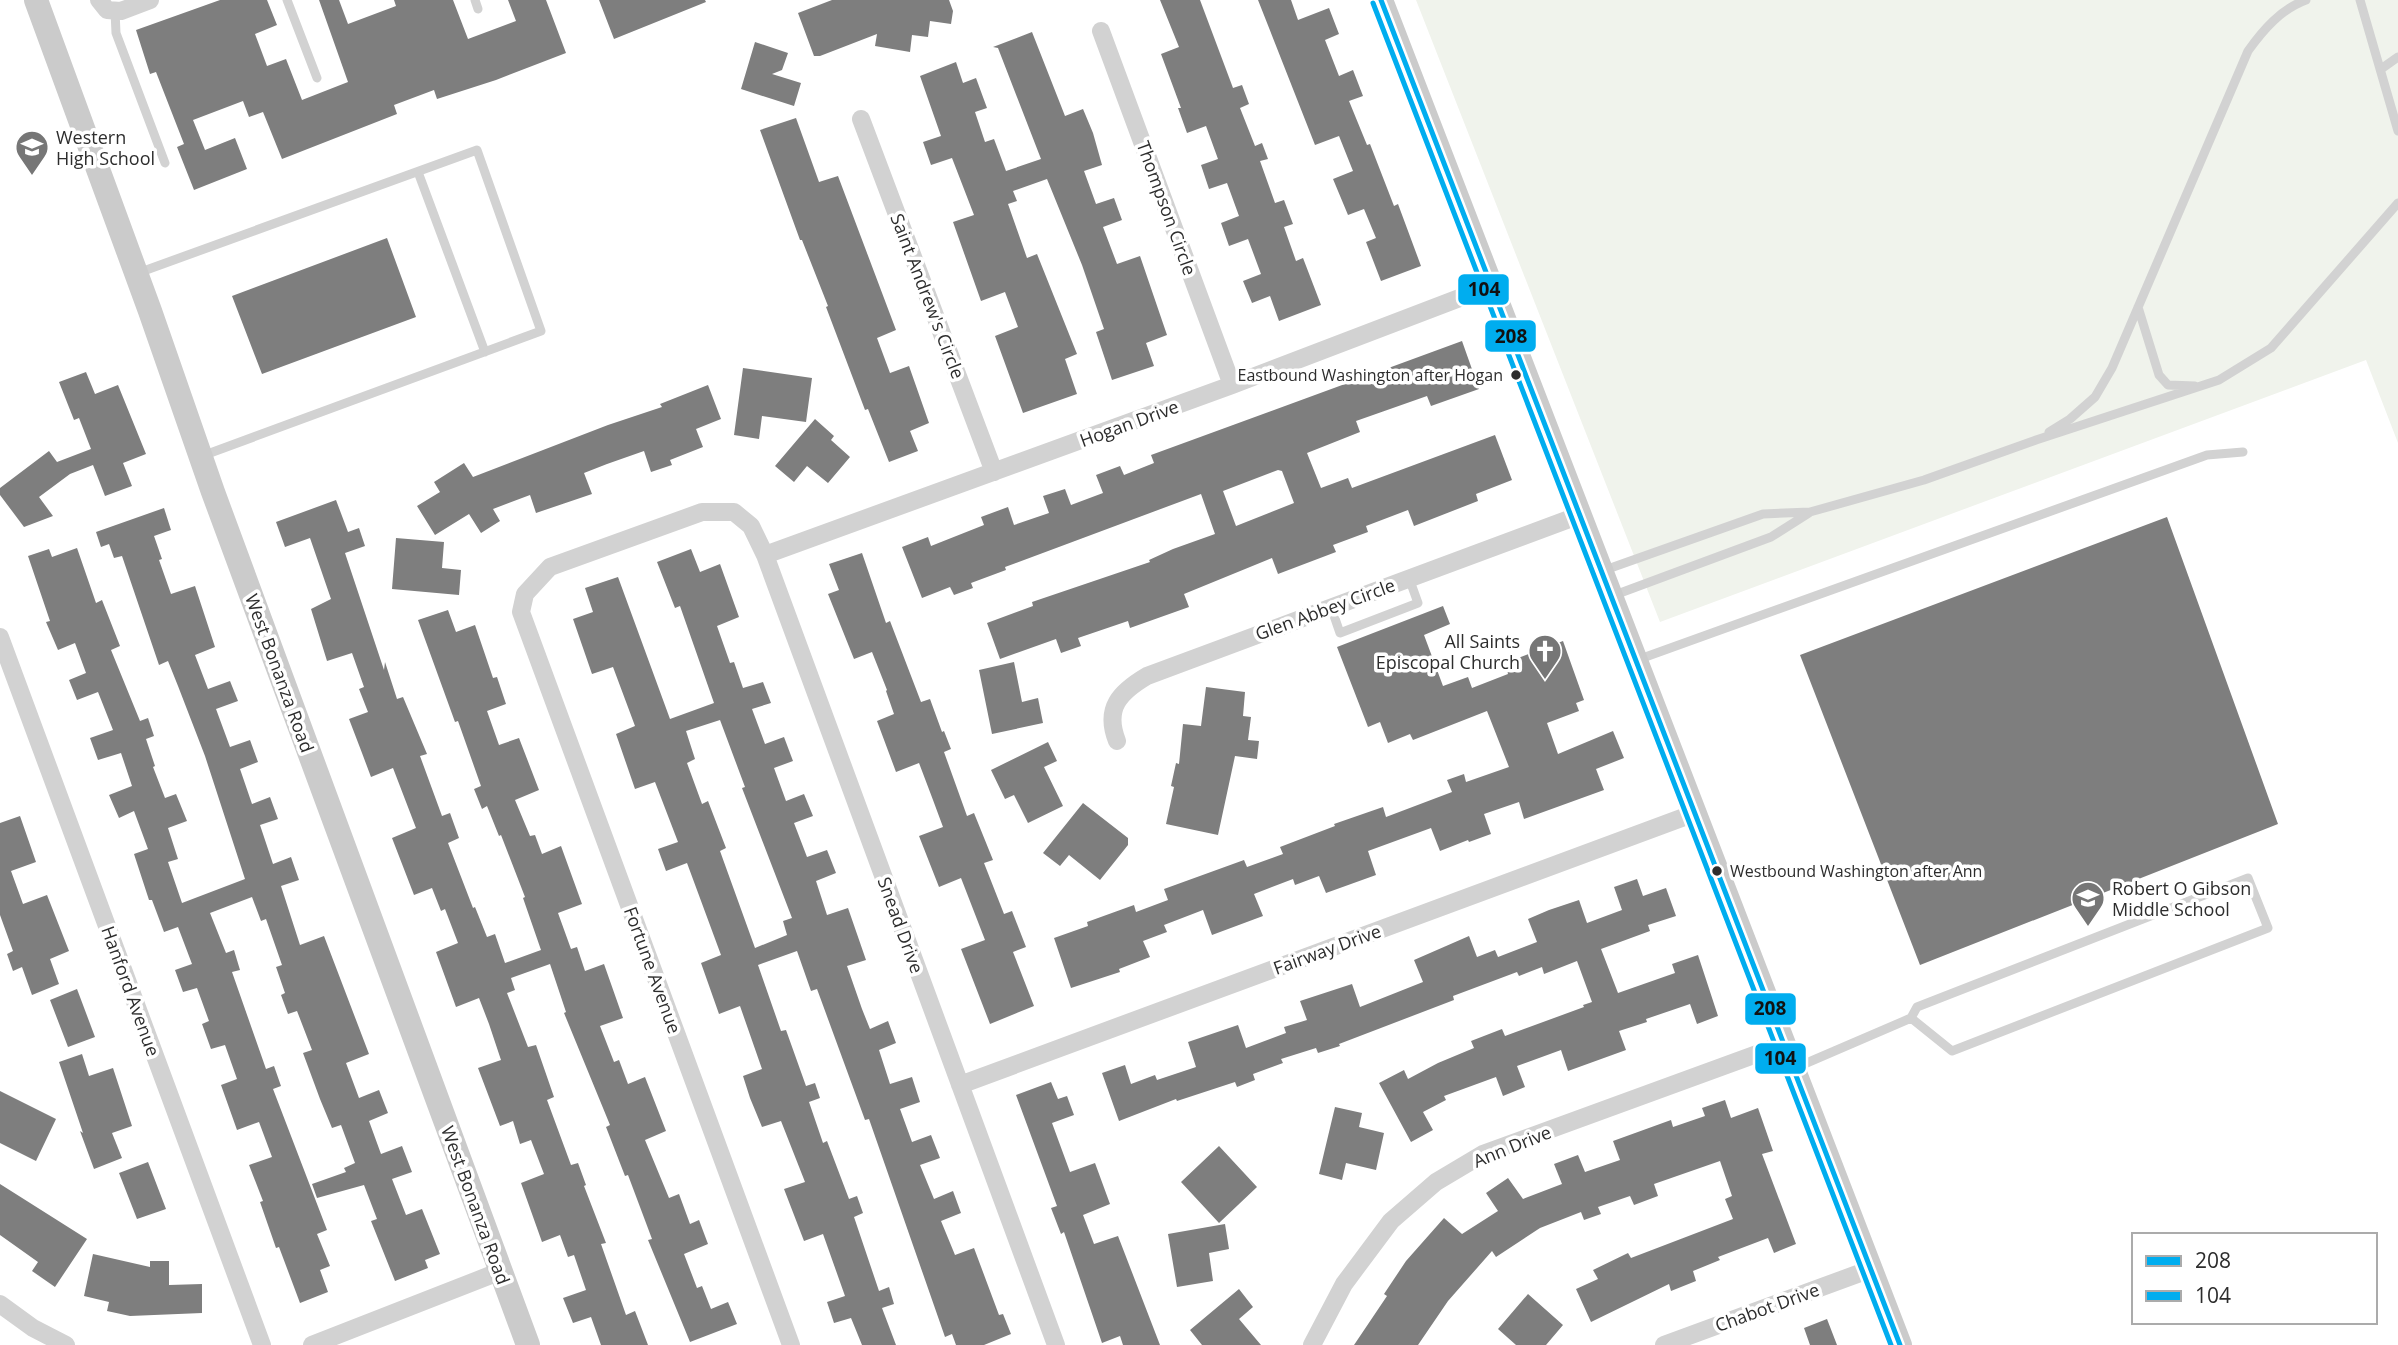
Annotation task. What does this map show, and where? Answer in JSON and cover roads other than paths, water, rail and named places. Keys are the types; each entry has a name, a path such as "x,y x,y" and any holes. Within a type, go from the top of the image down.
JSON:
{"main road":[{"name":"West Bonanza Road","path":"36,0 528,1345"},
{"path":"1381,0 1900,1345"}],"street":[{"path":"99,0 107,10 115,11 150,0"},
{"name":"Thompson Circle","path":"1101,31 1232,385"},
{"name":"Saint Andrew's Circle","path":"861,119 994,472"},
{"name":"Hogan Drive","path":"765,555 1232,385 1491,286"},
{"name":"Snead Drive","path":"525,594 550,567 702,512 734,512 751,526 765,555 1056,1345"},
{"name":"Glen Abbey Circle","path":"1116,741 1111,726 1113,708 1126,688 1147,676 1580,515"},
{"name":"Fortune Avenue","path":"525,594 521,612 790,1345"},
{"name":"Hanford Avenue","path":"0,637 262,1345"},
{"name":"Fairway Drive","path":"960,1084 1695,813"},
{"name":"Ann Drive","path":"1312,1345 1344,1284 1391,1221 1436,1182 1483,1154 1784,1044"},
{"name":"Chabot Drive","path":"1664,1345 1871,1269"},
{"path":"312,1345 501,1271"},
{"path":"0,1304 33,1328 66,1345"}],"lane":[{"path":"287,0 317,78"},
{"path":"2036,440 2070,419 2095,397 2112,368 2248,51 2265,27 2306,0"},
{"path":"2360,0 2398,131"},
{"path":"115,11 116,33 165,163"},
{"path":"2381,69 2398,57"},
{"path":"137,274 477,150 541,331 201,457"},
{"path":"418,172 485,352"},
{"path":"1602,571 1763,514 1810,512 1924,480 2219,380 2271,348 2398,203"},
{"path":"2138,306 2159,375 2168,385 2201,386"},
{"path":"1635,661 2207,455 2243,452"},
{"path":"1612,596 1771,537 1810,512"},
{"path":"1331,607 1340,633 1418,603 1409,578"},
{"path":"1793,1068 1911,1018 1917,1007 2248,878 2268,929 1952,1051 1911,1018"}],"place":[{"name":"Western High School","path":"32,177"},
{"name":"Eastbound Washington after Hogan","path":"1516,375"},
{"name":"All Saints Episcopal Church","path":"1545,681"},
{"name":"Westbound Washington after Ann","path":"1717,871"},
{"name":"Robert O Gibson Middle School","path":"2088,928"}]}
